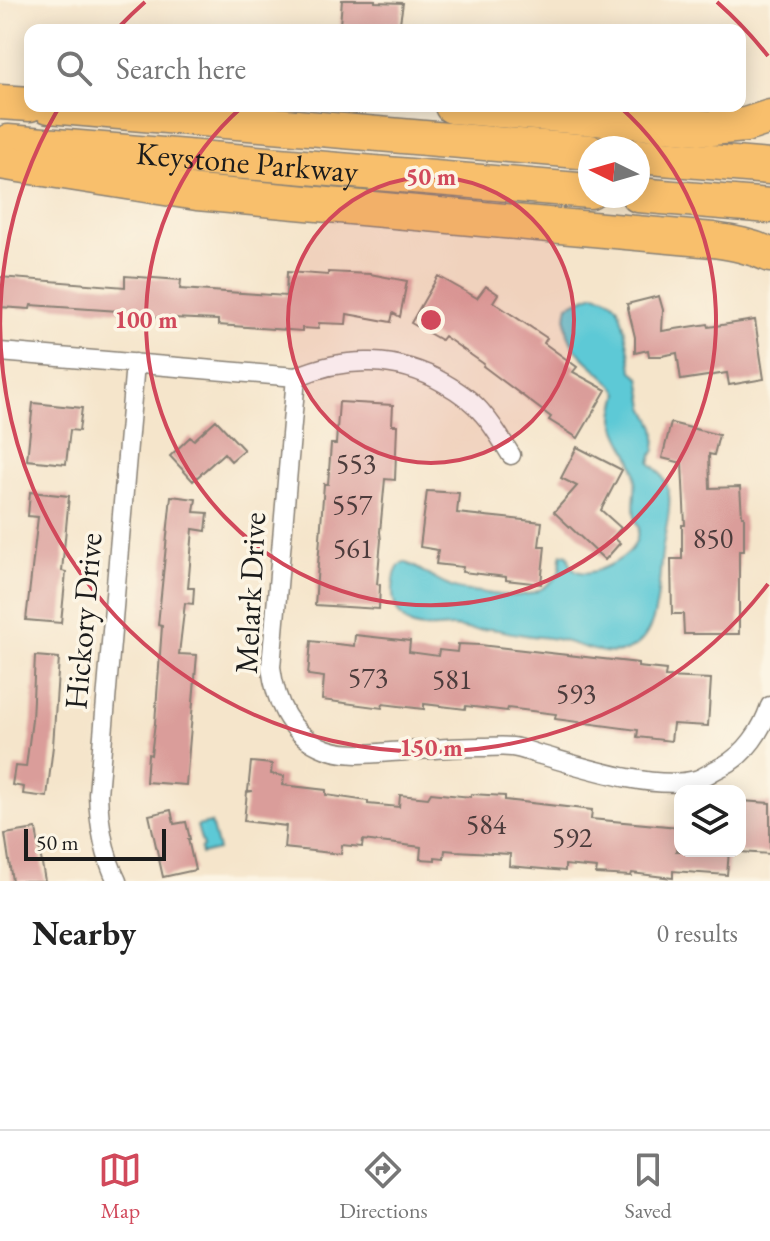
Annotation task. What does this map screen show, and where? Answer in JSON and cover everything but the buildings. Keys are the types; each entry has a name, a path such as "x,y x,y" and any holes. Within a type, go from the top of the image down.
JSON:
{"highway":[{"path":"0,84 24,85"},
{"path":"0,102 24,104"},
{"name":"Keystone Parkway","path":"120,112 578,151"},
{"path":"523,112 711,128 745,125 770,117"},
{"name":"Keystone Parkway","path":"0,142 578,190"},
{"path":"650,157 770,167"},
{"path":"0,162 197,193 739,243 770,255"},
{"path":"650,196 770,206"}],"street":[{"path":"0,352 296,377 315,368 338,363 360,361 405,366 430,375 458,391 482,412 511,455"},
{"name":"Hickory Drive","path":"117,881 109,866 100,829 98,794 135,363"},
{"name":"Melark Drive","path":"296,377 271,667 274,690 284,712 299,732 319,746 344,753 371,754 512,747 594,770 659,783 696,780 731,762 755,738 770,706"}],"water":[{"path":"594,294 615,303 619,311 632,371 640,377 645,407 655,427 655,450 650,463 660,473 669,494 656,605 648,631 632,648 612,653 559,640 489,629 411,625 399,614 393,594 396,573 404,562 456,589 517,596 535,592 551,582 560,568 562,554 568,555 575,570 591,572 616,562 634,545 639,528 634,507 636,479 631,458 615,425 619,393 573,346 568,334 568,305"},
{"path":"211,823 218,850 201,854 203,847 197,826"}]}
